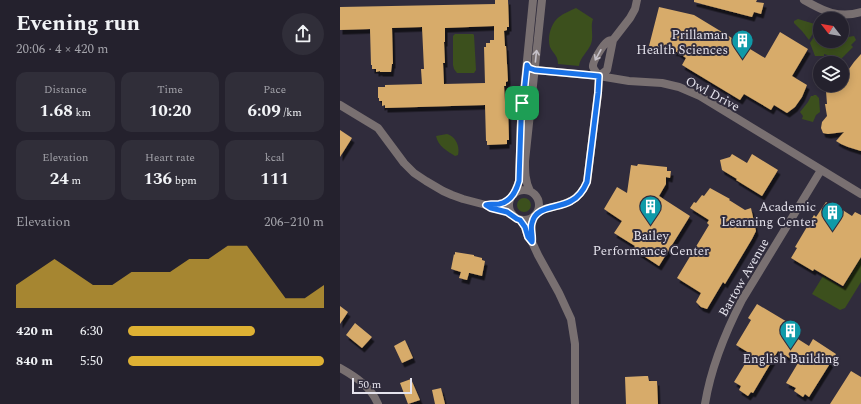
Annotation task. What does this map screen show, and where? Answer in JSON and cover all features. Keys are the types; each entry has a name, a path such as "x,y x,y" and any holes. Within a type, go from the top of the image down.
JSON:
{"street":[{"path":"512,214 509,207 519,181 521,121 533,0"},
{"path":"532,242 533,236 531,226 540,208 537,197 530,191 526,182 525,161 542,0"},
{"path":"599,76 607,70 613,40 630,18 637,0"},
{"path":"804,0 820,9 836,14 861,12"},
{"path":"520,220 527,220 574,200 583,190 587,182 598,93 599,76 593,67 597,55 608,41 613,40"},
{"path":"527,65 529,68 535,70"},
{"name":"Owl Drive","path":"535,70 599,76 629,81 662,83 679,87 700,96 861,194"},
{"path":"340,105 378,128 399,158 420,177 442,191 491,208 503,210 520,220 566,306 571,319 575,344 575,404"},
{"name":"Bartow Avenue","path":"705,404 712,372 732,320 742,300 821,170"},
{"path":"486,205 500,204 521,190 530,191"},
{"path":"539,201 557,206"},
{"path":"340,368 367,387 374,395 378,404"}],"green space":[{"path":"576,8 593,19 591,44 579,66 558,64 549,43 550,30 559,17"},
{"path":"798,19 813,24 813,33 809,40 794,23 794,21"},
{"path":"455,34 474,35 476,70 474,73 457,73 454,69 453,36"},
{"path":"854,36 856,40 851,45 853,47 844,56 831,56 824,54 824,56 815,56 810,43 813,38 813,48 849,48 849,37"},
{"path":"814,95 819,98 820,112 816,115 813,122 802,119 803,116 800,112 811,96"},
{"path":"447,134 453,137 457,142 458,155 455,156 443,148 437,140 436,136"},
{"path":"524,198 529,200 531,205 529,210 524,212 519,210 517,205 519,200"},
{"path":"861,258 861,282 845,308 840,310 812,294 823,276 843,288"}],"building":[{"path":"495,0 508,0 509,27 507,27 507,30 504,31 508,81 506,82 506,86 504,86 505,102 506,101 506,106 508,106 509,140 507,140 507,144 487,145 485,105 385,108 385,105 382,106 382,101 379,101 378,98 378,87 385,87 385,85 422,84 421,69 424,69 422,27 392,28 393,64 391,72 376,72 376,69 372,69 370,29 340,30 340,7 495,4","holes":["494,26 494,40 490,40 490,43 486,43 486,47 484,47 485,83 444,84 443,63 445,63 445,28"]},
{"path":"694,0 757,0 756,2 764,3 761,14 754,12 752,17 694,2"},
{"name":"Prillaman Health Sciences","path":"659,7 694,15 765,58 780,32 808,49 792,76 807,85 802,97 795,107 787,113 774,105 771,110 744,94 740,100 682,65 686,58 677,52 649,46"},
{"path":"861,54 861,151 836,141 844,132 828,134 823,133 821,128 822,122 827,116 825,104 827,104 826,92 849,92 849,69"},
{"path":"340,130 352,138 340,157"},
{"path":"732,154 747,163 752,154 778,170 762,196 722,170 720,160 730,157"},
{"name":"Bailey Performance Center","path":"638,164 667,167 667,171 671,171 670,178 666,177 666,184 659,196 690,216 659,266 633,249 635,246 614,233 622,221 604,209 617,187 627,193 631,165 637,166"},
{"path":"710,188 730,199 729,200 745,210 751,208 756,231 725,284 723,282 707,309 701,307 696,302 701,293 677,278 709,225 707,223 709,220 690,208 702,195 704,196"},
{"name":"Academic Learning Center","path":"826,202 829,204 830,202 852,216 855,212 861,215 861,257 843,286 814,269 813,271 791,258 797,248 795,247 814,215 816,217"},
{"path":"455,252 482,258 482,260 485,261 482,276 469,273 467,280 459,278 461,272 451,269"},
{"name":"English Building","path":"757,304 794,326 790,334 809,346 813,339 836,354 809,397 805,394 803,397 794,391 796,388 786,383 798,363 778,351 753,393 751,392 748,396 739,390 741,386 734,382 751,354 736,345 751,320 748,318"},
{"path":"340,306 348,312 340,324"},
{"path":"355,323 372,337 362,348 346,335"},
{"path":"405,340 413,358 402,363 394,346"},
{"path":"851,371 861,377 861,404 830,404"},
{"path":"648,376 649,381 657,381 658,404 626,404 625,377"},
{"path":"411,379 420,400 408,404 400,383"},
{"path":"441,388 445,404 435,404 432,390"}],"place":[{"name":"Prillaman Health Sciences","path":"743,60"},
{"name":"Bailey Performance Center","path":"651,226"},
{"name":"Academic Learning Center","path":"832,232"},
{"name":"English Building","path":"791,350"}],"route":[{"path":"527,65 529,68 535,70 599,76 587,182 583,190 574,200 538,212 533,218 531,226 533,236 532,242 520,220 503,210 491,208 486,205 506,202 514,194 518,185 522,103 527,65"}]}
